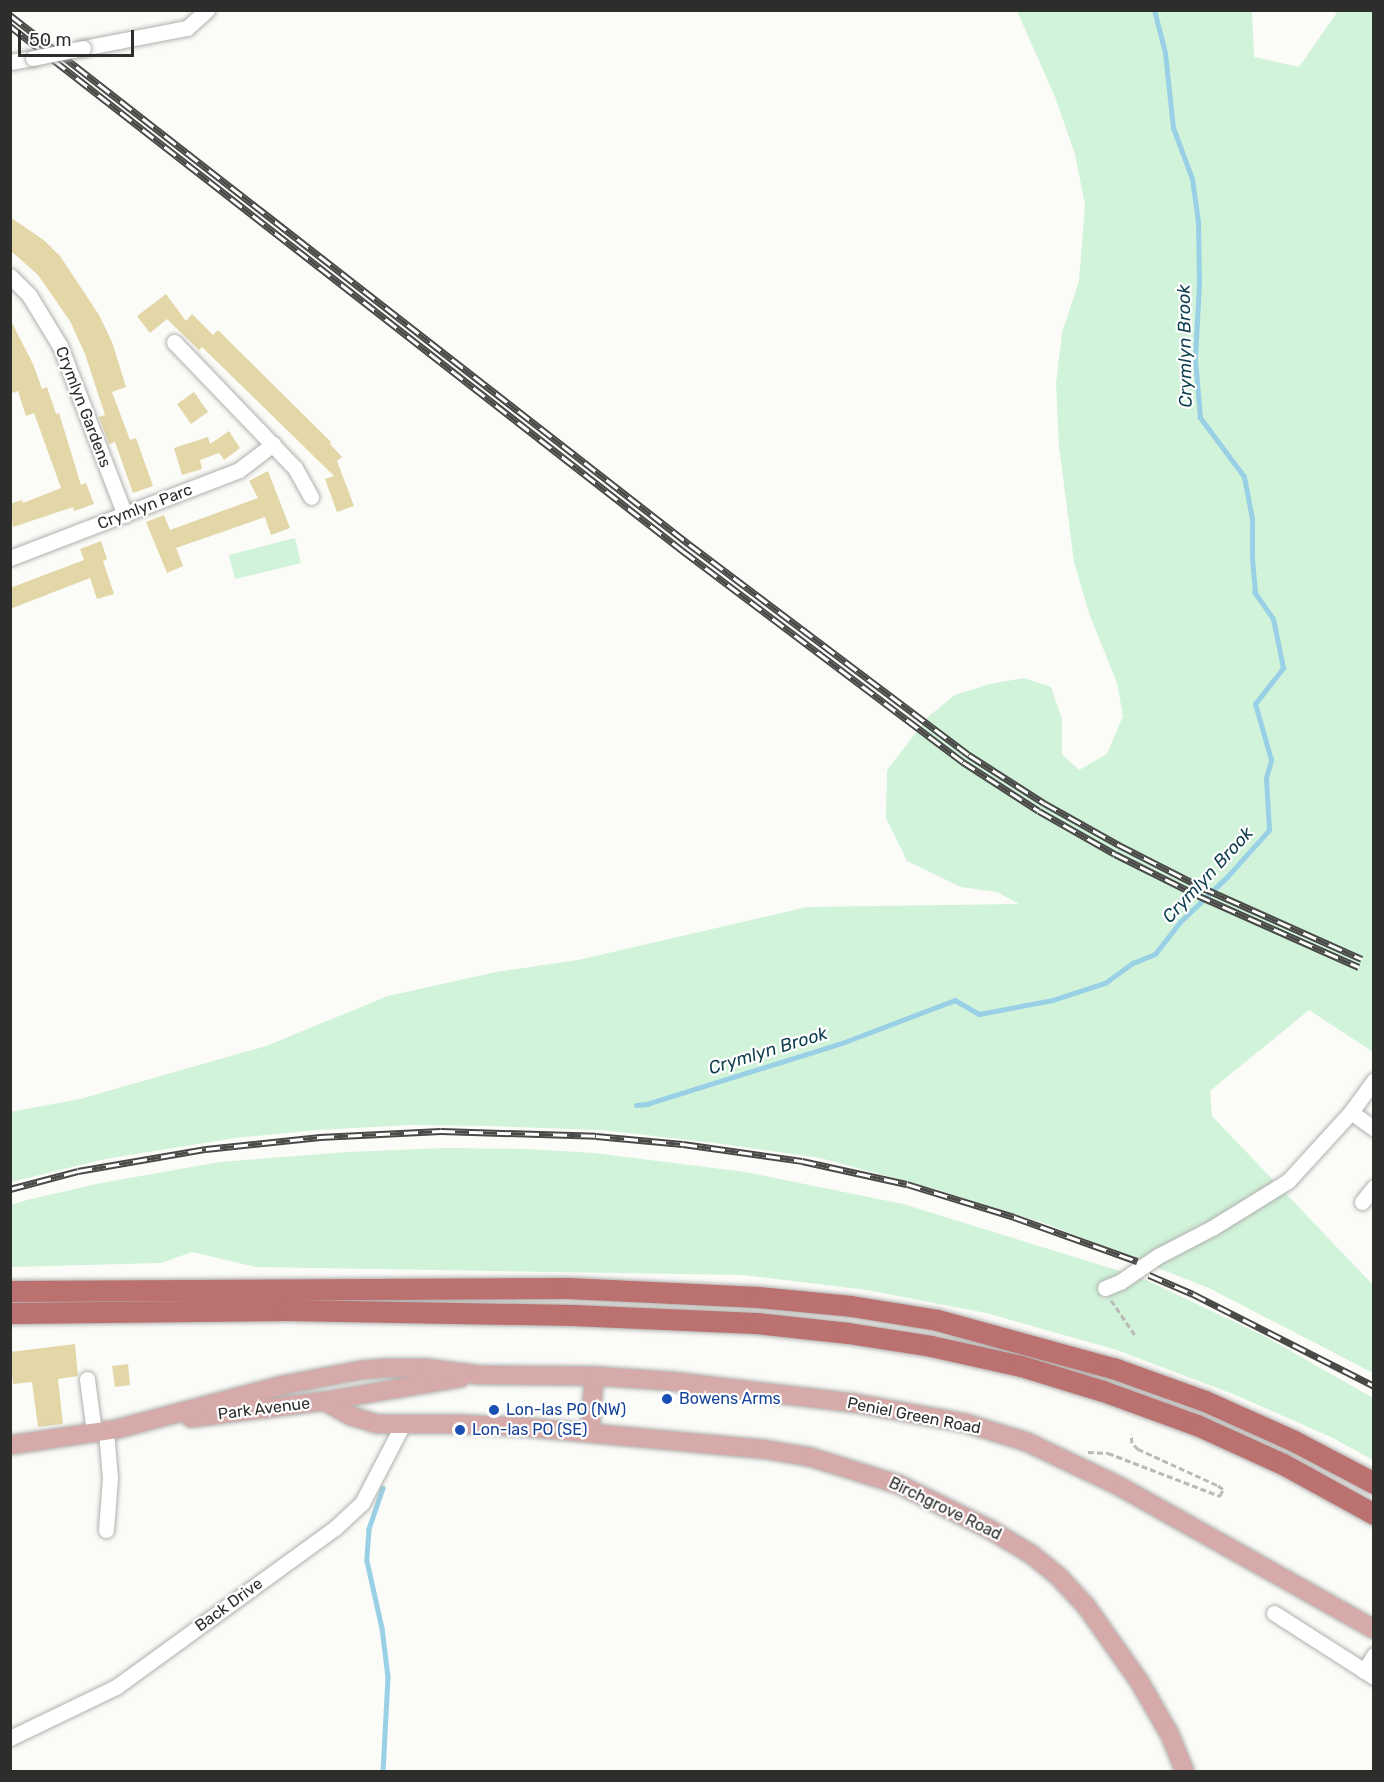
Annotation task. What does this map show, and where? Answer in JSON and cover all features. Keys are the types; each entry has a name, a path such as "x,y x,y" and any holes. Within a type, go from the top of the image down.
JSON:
{"highway":[{"path":"10,1291 567,1288 758,1297 851,1306 937,1320 1113,1368 1205,1401 1294,1441 1374,1483"},
{"path":"10,1313 288,1310 561,1315 744,1323 848,1333 931,1346 1021,1366 1103,1391 1197,1425 1261,1454 1374,1514"}],"main road":[{"name":"Peniel Green Road","path":"331,1376 386,1368 425,1368 480,1375 594,1376 669,1381 854,1403 965,1423 1027,1442 1119,1486 1374,1629"},
{"name":"Peniel Green Road","path":"369,1395 480,1375"},
{"path":"331,1376 349,1381 369,1395 376,1407 387,1417 404,1424"},
{"name":"Park Avenue","path":"10,1445 100,1432 158,1420 228,1399 331,1376"},
{"path":"590,1433 594,1376"},
{"name":"Park Avenue","path":"158,1420 242,1413 369,1395"},
{"name":"Birchgrove Road","path":"324,1401 362,1420 377,1424 457,1424 670,1438 810,1457 900,1485 991,1530 1031,1554 1059,1577 1086,1606 1139,1681 1170,1735 1185,1772"}],"street":[{"path":"10,62 187,28 207,10"},
{"name":"Crymlyn Gardens","path":"10,276 30,295 60,346 125,515"},
{"path":"174,342 295,468 311,497"},
{"name":"Crymlyn Parc","path":"10,558 239,470 273,444"},
{"path":"1105,1288 1120,1282 1158,1256 1212,1228 1288,1181 1351,1112 1374,1080"},
{"path":"1351,1112 1374,1129"},
{"path":"1362,1202 1374,1187"},
{"path":"87,1379 110,1478 106,1530"},
{"name":"Back Drive","path":"10,1738 116,1687 335,1528 362,1503 404,1424"},
{"path":"1274,1613 1369,1674 1374,1655"}],"path":[{"path":"1105,1288 1135,1335"}],"green space":[{"path":"1017,11 1252,11 1254,57 1299,67 1338,11 1373,11 1373,1052 1309,1010 1210,1091 1212,1116 1373,1285 1373,1373 1211,1289 1047,1224 935,1189 820,1158 715,1143 602,1130 490,1126 410,1125 317,1130 235,1138 105,1159 11,1182 10,1112 80,1099 266,1046 388,996 496,972 578,960 807,907 1019,904 997,892 961,887 907,861 886,818 887,770 929,716 955,695 990,684 1024,678 1051,687 1062,719 1062,754 1079,770 1107,754 1123,716 1117,683 1090,616 1074,562 1059,446 1056,384 1062,333 1079,281 1085,205 1075,154 1055,97"},
{"path":"295,538 301,563 235,579 229,555"},
{"path":"445,1148 594,1153 745,1172 903,1204 1123,1272 1098,1284 1103,1299 1142,1278 1268,1338 1373,1398 1373,1460 1331,1437 1233,1394 1117,1350 986,1313 867,1290 743,1275 256,1267 192,1252 161,1263 11,1267 11,1205 27,1200 101,1183 220,1162 348,1152"}],"building":[{"path":"10,217 45,241 60,256 99,315 112,342 126,387 112,392 130,440 136,438 153,486 133,493 115,442 109,444 99,417 105,415 85,354 70,321 38,275 10,250"},
{"path":"166,294 186,321 192,314 213,335 218,330 331,442 330,444 342,457 337,461 354,506 337,512 325,479 334,476 202,347 199,350 167,319 150,333 137,316"},
{"path":"10,319 33,364 42,389 47,387 56,414 59,413 81,485 86,483 94,504 74,511 73,507 13,527 10,504 22,500 23,503 61,488 34,413 26,416 18,391 13,393 10,385"},
{"path":"194,392 208,412 191,424 177,404"},
{"path":"229,431 240,448 224,460 219,453 200,460 202,469 182,475 174,448 208,437 210,444"},
{"path":"268,471 290,528 271,535 265,517 176,548 183,566 167,573 146,522 164,515 170,530 258,498 249,481"},
{"path":"101,541 107,559 103,561 114,594 97,599 90,578 10,609 10,588 84,560 80,549"},
{"path":"75,1344 78,1376 58,1379 63,1424 38,1427 32,1382 13,1384 10,1352"},
{"path":"128,1364 130,1385 115,1387 112,1366"}],"waterway":[{"name":"Crymlyn Brook","path":"636,1105 647,1104 842,1043 955,1000 979,1014 1053,1000 1105,983 1133,963 1155,954 1180,922 1227,877 1269,830 1266,778 1271,760 1255,704 1283,668 1273,619 1255,593 1252,519 1244,477 1200,418 1195,358 1199,284 1198,222 1192,179 1173,128 1165,53 1154,10"},
{"path":"383,1488 369,1529 367,1561 382,1628 388,1677 383,1772"}],"railway":[{"path":"10,15 689,544 969,755 1044,803 1119,845 1201,887 1362,959"},
{"path":"10,26 683,551 963,762 1039,811 1115,854 1197,895 1359,967"},
{"path":"10,1189 78,1171 206,1149 320,1137 441,1131 596,1136 683,1144 802,1161 907,1184 1014,1217 1137,1261"},
{"path":"1149,1275 1193,1294 1374,1386"}],"place":[{"name":"Bowens Arms","path":"667,1399"},
{"name":"Lon-las PO (NW)","path":"494,1410"},
{"name":"Lon-las PO (SE)","path":"460,1430"}]}
